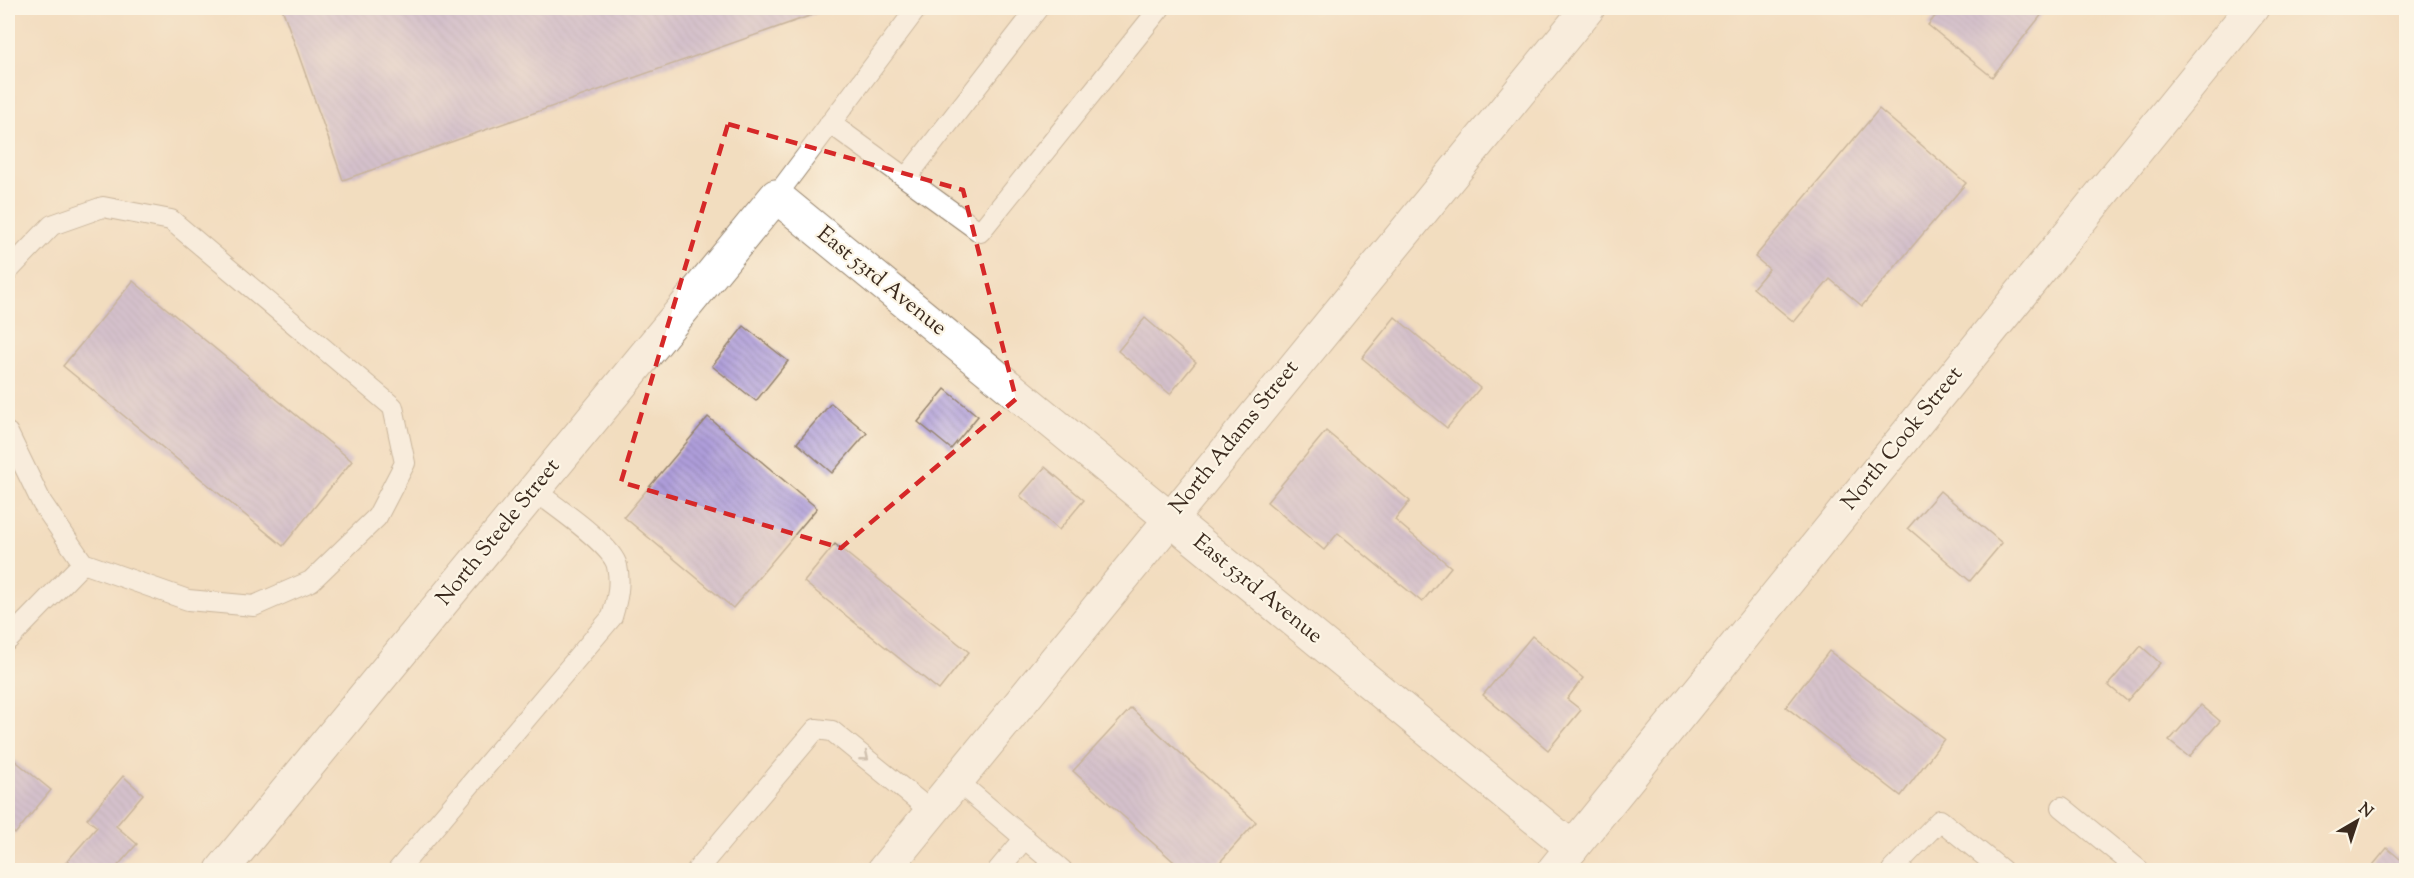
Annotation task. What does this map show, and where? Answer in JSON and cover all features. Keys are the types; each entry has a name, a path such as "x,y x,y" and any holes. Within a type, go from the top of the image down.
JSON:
{"street":[{"name":"North Adams Street","path":"884,870 1169,518 1588,8"},
{"name":"North Cook Street","path":"1563,859 2252,8"},
{"name":"East 53rd Avenue","path":"776,196 1169,518 1563,859"},
{"name":"North Steele Street","path":"235,866 534,490 776,196"}],"lane":[{"path":"776,196 918,8"},
{"path":"906,178 1038,8"},
{"path":"830,123 980,232 1160,8"},
{"path":"8,272 52,225 103,207 171,220 393,407 405,462 377,517 311,581 254,606 188,600 83,562 42,503 8,434"},
{"path":"398,870 612,617 619,591 617,564 606,547 534,490"},
{"path":"8,640 83,562"},
{"path":"697,870 816,729 832,731 932,812"},
{"path":"957,781 1062,870"},
{"path":"2062,807 2139,870"},
{"path":"1892,870 1940,820 2002,870"},
{"path":"998,870 1025,838"}],"highlighted area":[{"path":"728,124 963,190 1016,399 841,548 621,482"}],"building":[{"path":"282,8 832,8 343,180"},
{"path":"1942,8 2047,8 1992,77 1928,25"},
{"path":"1879,109 1966,183 1862,306 1830,279 1794,322 1753,288 1769,269 1755,257"},
{"path":"133,281 352,461 283,546 63,366"},
{"path":"1395,317 1480,388 1447,428 1362,358"},
{"path":"1145,318 1196,362 1170,394 1118,351"},
{"path":"744,326 788,361 756,401 712,366"},
{"path":"945,389 978,416 951,449 918,422"},
{"path":"831,403 867,433 832,473 797,443"},
{"path":"708,417 817,508 733,608 624,517"},
{"path":"1326,431 1410,501 1395,520 1451,567 1422,602 1338,533 1324,550 1267,502"},
{"path":"1045,467 1084,500 1059,530 1020,496"},
{"path":"1940,491 2002,543 1970,581 1908,528"},
{"path":"835,544 969,652 939,690 804,582"},
{"path":"1532,636 1583,678 1567,699 1581,710 1548,750 1483,695"},
{"path":"2141,646 2160,663 2127,701 2108,685"},
{"path":"1829,651 1944,739 1901,796 1786,707"},
{"path":"2201,705 2220,721 2189,757 2169,741"},
{"path":"1131,708 1256,822 1213,870 1183,870 1073,771"},
{"path":"13,759 51,790 15,834 8,827 8,767"},
{"path":"123,776 143,794 116,826 137,844 114,870 68,870 63,866 97,827 87,819"},
{"path":"2387,848 2406,864 2401,870 2369,870"}]}
